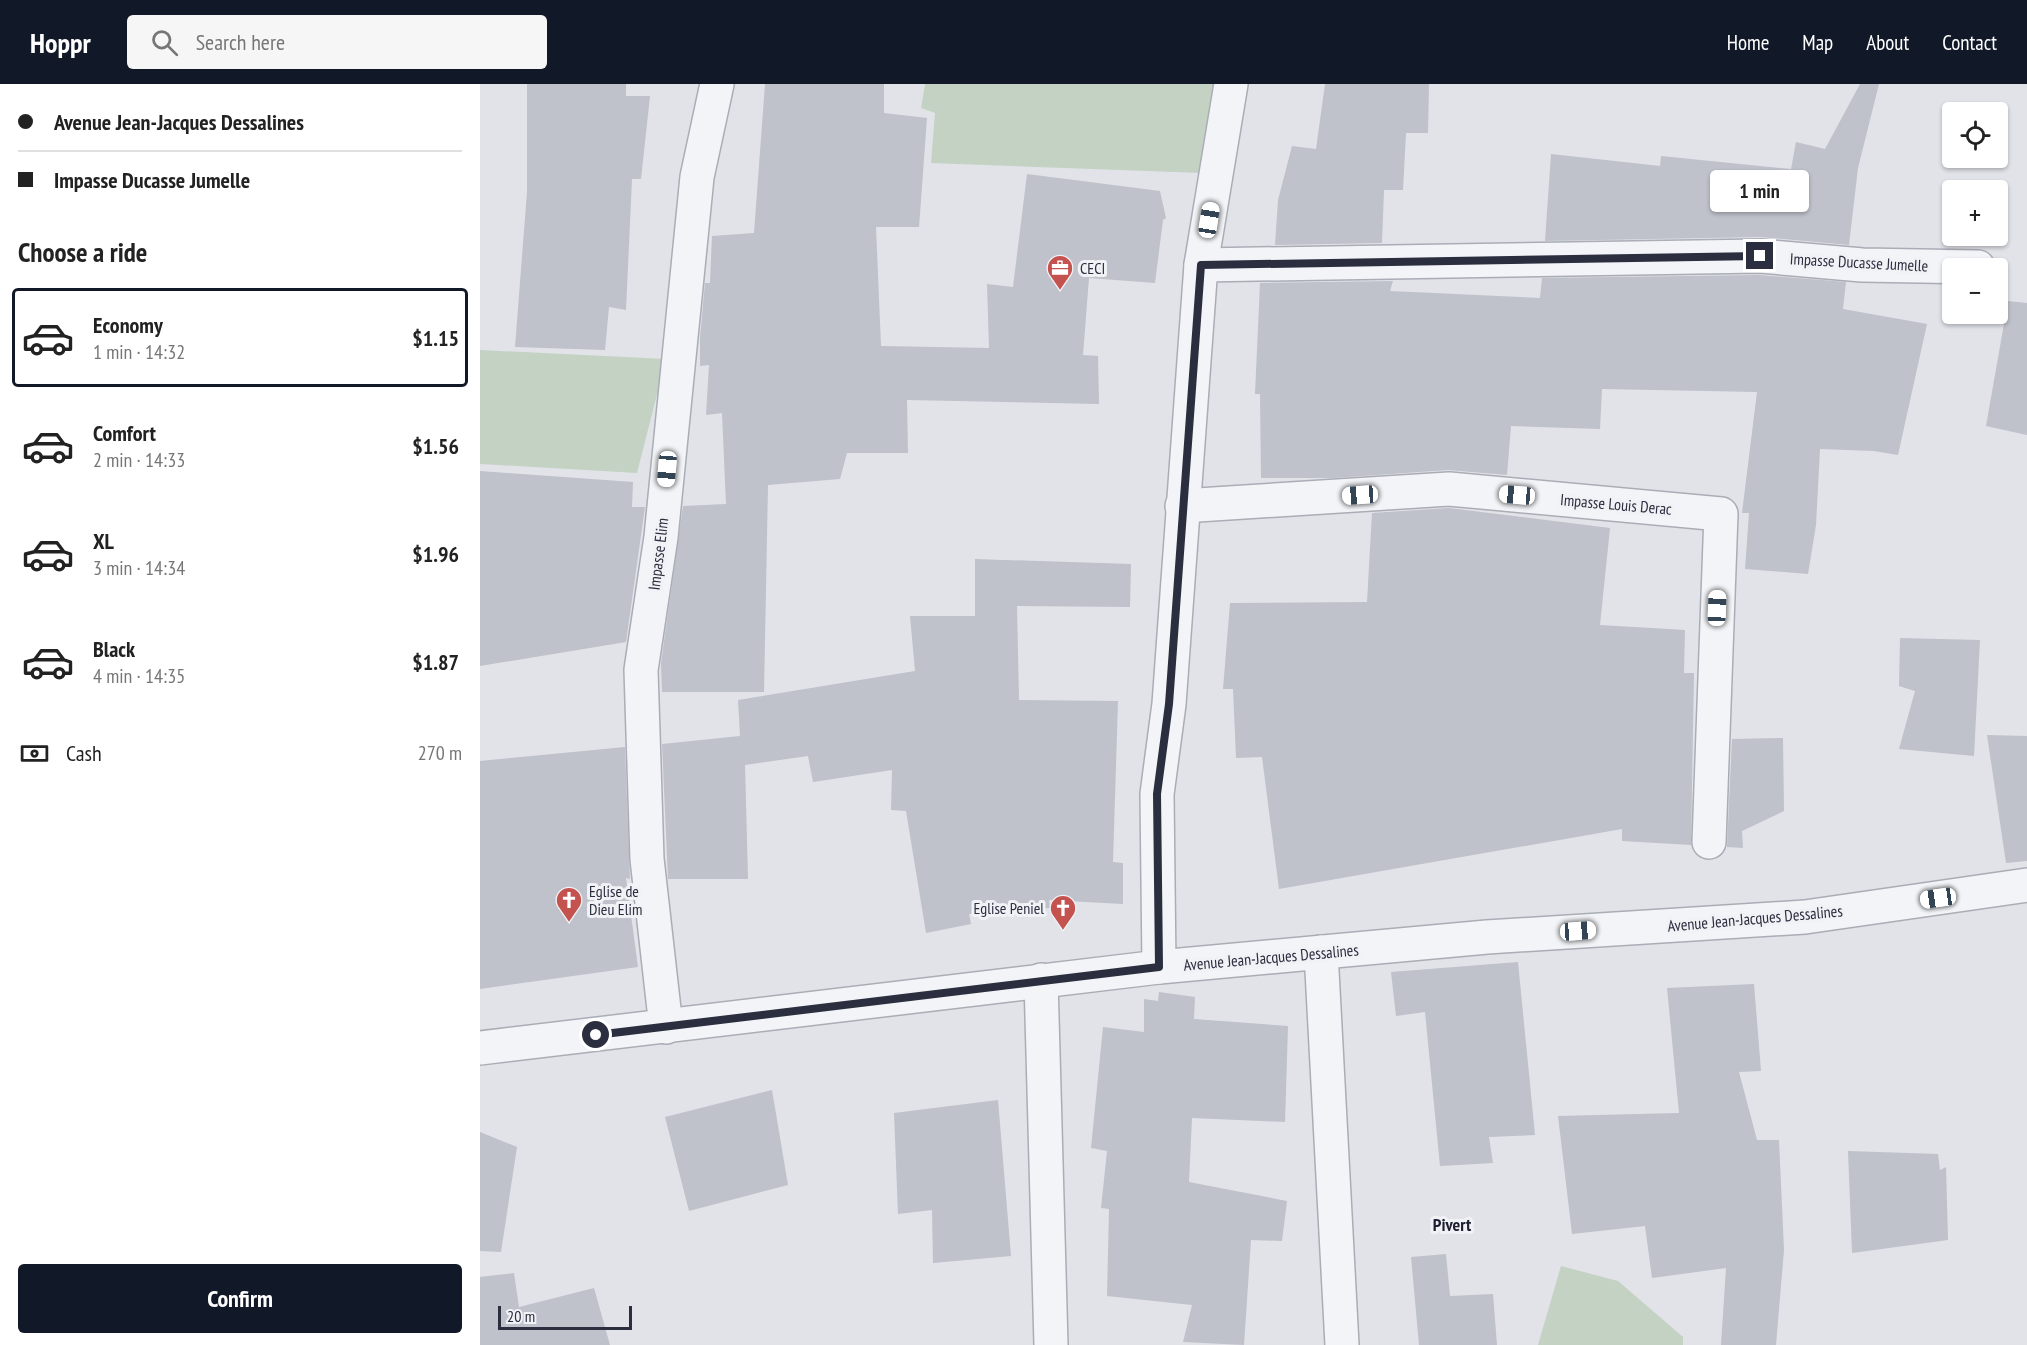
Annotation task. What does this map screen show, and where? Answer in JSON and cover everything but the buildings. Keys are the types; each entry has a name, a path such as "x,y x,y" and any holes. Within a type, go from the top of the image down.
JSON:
{"street":[{"name":"Impasse Elim","path":"666,1027 647,859 641,670 661,537 697,177 717,84"},
{"path":"1159,967 1157,794 1169,704 1201,265 1232,84"},
{"name":"Impasse Ducasse Jumelle","path":"1201,265 1760,256 1862,265 1942,266"},
{"name":"Impasse Louis Derac","path":"1182,506 1449,489 1721,514 1709,842"},
{"name":"Avenue Jean-Jacques Dessalines","path":"480,1048 1159,967 1487,937 1805,918 2027,885"},
{"path":"1320,952 1342,1345"},
{"path":"1041,980 1051,1345"}],"green space":[{"path":"925,84 1220,84 1202,173 931,163 935,113 921,108"},
{"path":"480,350 666,359 637,473 480,464"},
{"path":"1561,1266 1618,1281 1683,1337 1683,1345 1538,1345"}],"place":[{"name":"CECI","path":"1060,291"},
{"name":"Eglise de Dieu Elim","path":"569,923"},
{"name":"Eglise Peniel","path":"1063,931"}],"district":[{"name":"Pivert","path":"1452,1224"}],"route":[{"path":"596,1035 1159,967 1157,794 1169,704 1201,265 1760,256"}]}
